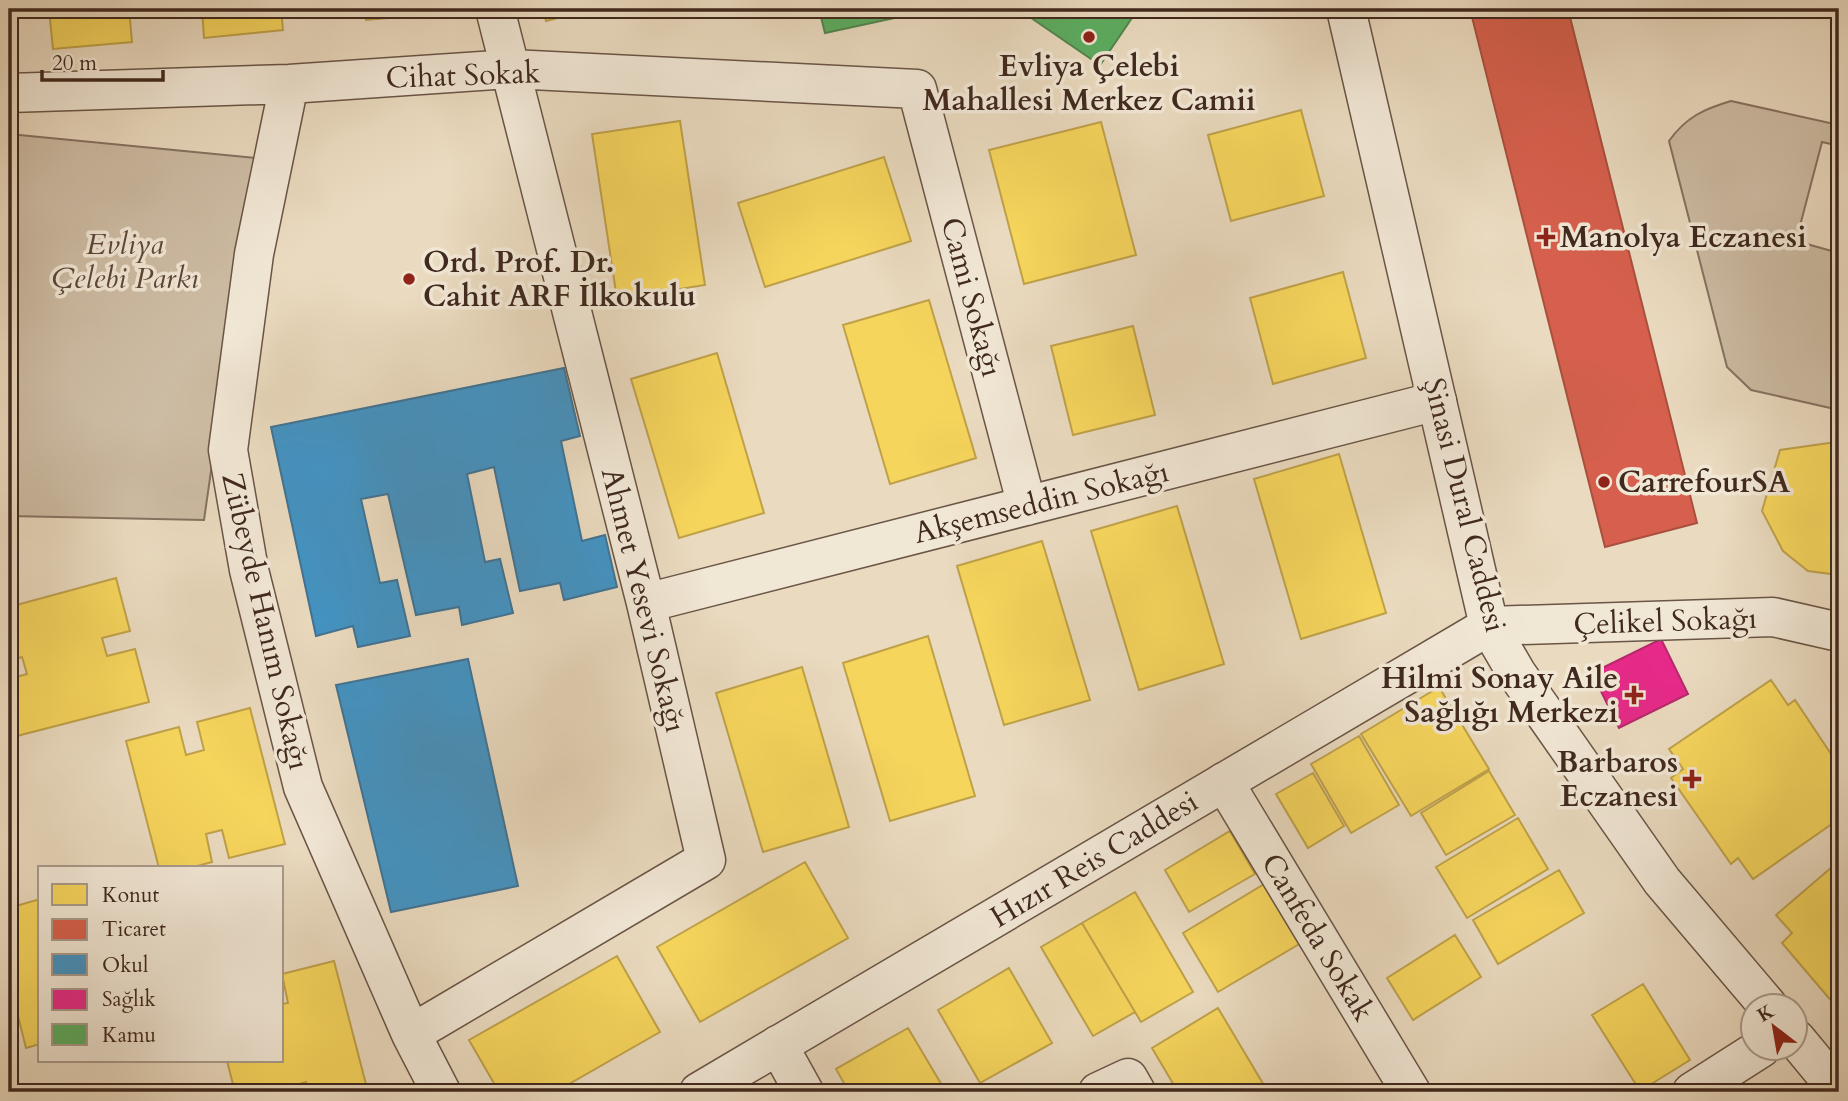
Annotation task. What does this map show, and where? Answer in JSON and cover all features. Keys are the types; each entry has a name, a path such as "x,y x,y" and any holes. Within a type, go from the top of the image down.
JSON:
{"street":[{"name":"Ahmet Yesevi Sokağı","path":"411,1034 706,860 646,603 495,9"},
{"name":"Şinasi Dural Caddesi","path":"1346,9 1489,626 1517,674 1662,881 1756,992"},
{"name":"Cihat Sokak","path":"9,93 289,84 511,69 917,89"},
{"name":"Zübeyde Hanım Sokağı","path":"289,84 254,254 228,450 249,570 303,787 411,1034 441,1092"},
{"name":"Cami Sokağı","path":"917,89 1027,506"},
{"name":"Akşemseddin Sokağı","path":"646,603 1437,401"},
{"name":"Çelikel Sokağı","path":"1489,626 1773,617 1839,632"},
{"name":"Hızır Reis Caddesi","path":"699,1092 1489,626"},
{"name":"Canfeda Sokak","path":"1224,782 1411,1092"},
{"path":"778,1045 804,1092"},
{"path":"1810,1056 1839,1091"},
{"path":"1692,1092 1740,1061"},
{"path":"1098,1092 1128,1078 1136,1092"}],"green space":[{"path":"1731,101 1839,125 1839,146 1822,142 1796,241 1839,253 1839,410 1751,390 1727,367 1669,141 1696,115"},
{"name":"Evliya Çelebi Parkı","path":"9,134 256,158 204,520 9,516"}],"building: Konut":[{"path":"49,9 129,9 132,42 53,49"},
{"path":"202,9 281,9 283,30 204,38"},
{"path":"365,9 445,9 445,13 366,20"},
{"path":"543,9 593,9 546,21"},
{"path":"1301,110 1324,196 1231,221 1208,135"},
{"path":"680,121 705,285 617,299 592,134"},
{"path":"1101,122 1136,255 1024,284 989,150"},
{"path":"884,157 911,241 765,287 738,203"},
{"path":"1343,272 1366,358 1273,384 1250,298"},
{"path":"929,300 976,458 890,484 843,325"},
{"path":"1133,326 1155,415 1073,435 1051,346"},
{"path":"717,353 764,513 679,538 631,379"},
{"path":"1839,443 1839,575 1808,571 1783,551 1762,511 1780,450"},
{"path":"1339,454 1386,613 1301,639 1254,479"},
{"path":"1177,506 1224,664 1139,690 1091,531"},
{"path":"1042,541 1090,700 1004,725 957,566"},
{"path":"116,578 130,631 102,638 107,656 135,649 149,702 13,737 9,722 9,679 27,674 22,657 9,661 9,607"},
{"path":"928,636 975,796 890,821 843,663"},
{"path":"802,667 849,827 763,852 716,693"},
{"path":"1771,680 1788,705 1795,700 1839,766 1839,777 1834,780 1839,787 1839,819 1753,879 1738,858 1731,864 1671,778 1683,769 1669,749"},
{"path":"1439,687 1489,769 1411,816 1361,734"},
{"path":"250,708 285,844 229,858 222,830 206,834 212,862 197,866 158,866 126,741 179,727 186,755 204,750 197,722"},
{"path":"1359,736 1399,805 1351,833 1311,764"},
{"path":"1489,771 1515,815 1446,855 1421,813"},
{"path":"1313,773 1344,826 1308,848 1276,794"},
{"path":"1518,818 1548,869 1467,918 1436,867"},
{"path":"1230,831 1255,874 1189,912 1165,870"},
{"path":"1839,861 1839,1010 1782,943 1792,933 1776,915"},
{"path":"805,862 848,938 700,1022 657,947"},
{"path":"1559,870 1584,913 1498,964 1473,920"},
{"path":"1266,883 1301,943 1218,992 1183,933"},
{"path":"1135,892 1193,992 1141,1022 1082,923"},
{"path":"38,900 38,1045 26,1048 9,980 9,908"},
{"path":"1082,923 1135,1012 1093,1036 1041,947"},
{"path":"1455,935 1481,977 1413,1020 1387,978"},
{"path":"617,956 660,1032 555,1092 499,1092 469,1040"},
{"path":"334,961 368,1092 308,1092 306,1082 289,1087 290,1092 235,1092 227,1062 284,1062 284,1004 288,1003 284,974"},
{"path":"1009,968 1052,1043 980,1083 938,1010"},
{"path":"1643,984 1690,1060 1640,1091 1592,1015"},
{"path":"1218,1008 1268,1092 1178,1092 1152,1048"},
{"path":"908,1028 946,1092 849,1092 836,1069"}],"building: Ticaret":[{"path":"1470,9 1568,9 1697,523 1605,547"}],"building: Okul":[{"path":"564,368 580,436 561,441 582,541 605,535 617,587 564,600 560,583 520,591 494,467 467,474 485,562 500,559 513,613 462,625 459,607 416,615 388,494 361,499 380,583 397,580 410,636 358,647 353,626 316,636 271,427"},
{"path":"468,659 518,886 391,912 336,685"}],"building: Sağlık":[{"path":"1661,639 1688,694 1619,728 1592,673"}],"building: Kamu":[{"path":"819,9 927,9 927,11 825,33"},
{"name":"Evliya Çelebi Mahallesi Merkez Camii","path":"1018,9 1138,9 1100,65"}],"place":[{"name":"Evliya Çelebi Mahallesi Merkez Camii","path":"1089,37"},
{"name":"Manolya Eczanesi","path":"1546,237"},
{"name":"Ord. Prof. Dr. Cahit ARF İlkokulu","path":"409,279"},
{"name":"CarrefourSA","path":"1604,482"},
{"name":"Hilmi Sonay Aile Sağlığı Merkezi","path":"1634,695"},
{"name":"Barbaros Eczanesi","path":"1692,779"}]}
